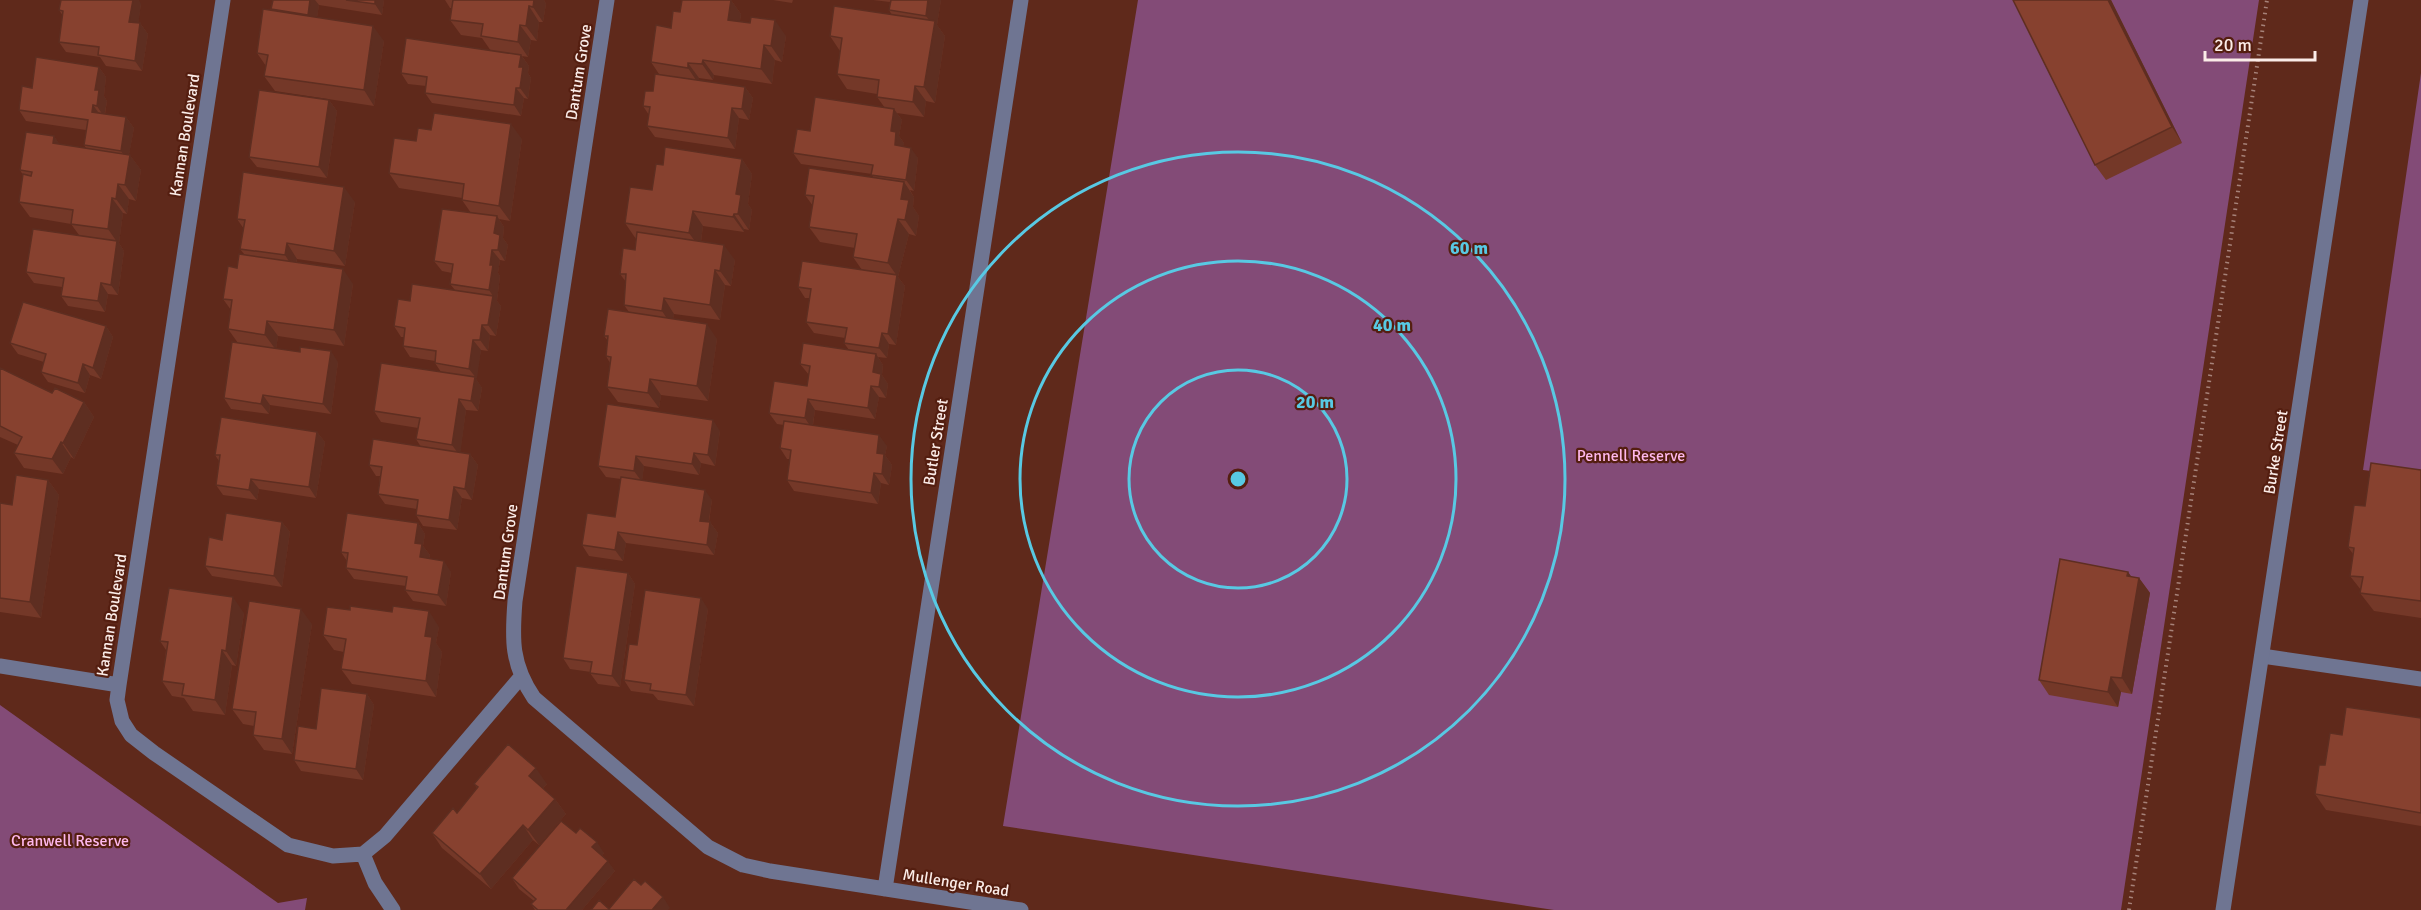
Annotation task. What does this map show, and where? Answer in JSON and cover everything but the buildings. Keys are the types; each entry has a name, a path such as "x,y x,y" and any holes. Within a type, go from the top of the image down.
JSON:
{"street":[{"name":"Kannan Boulevard","path":"223,0 117,700 122,721 131,735 288,845 333,856 363,854"},
{"name":"Dantum Grove","path":"607,0 515,601 513,638 520,678 534,698 708,847 743,865 885,889"},
{"name":"Butler Street","path":"885,889 1021,0"},
{"name":"Burke Street","path":"2223,910 2361,0"},
{"path":"2262,656 2421,679"},
{"path":"0,666 119,685"},
{"path":"393,910 375,883 363,854 386,836 520,678"},
{"name":"Mullenger Road","path":"885,889 1021,910"}],"path":[{"path":"2130,910 2267,0"}],"green space":[{"name":"Pennell Reserve","path":"1138,0 2259,0 2121,910 1554,910 1003,826"},
{"path":"2421,73 2421,477 2363,470"},
{"name":"Cranwell Reserve","path":"0,705 278,903 307,898 305,910 0,910"}]}
